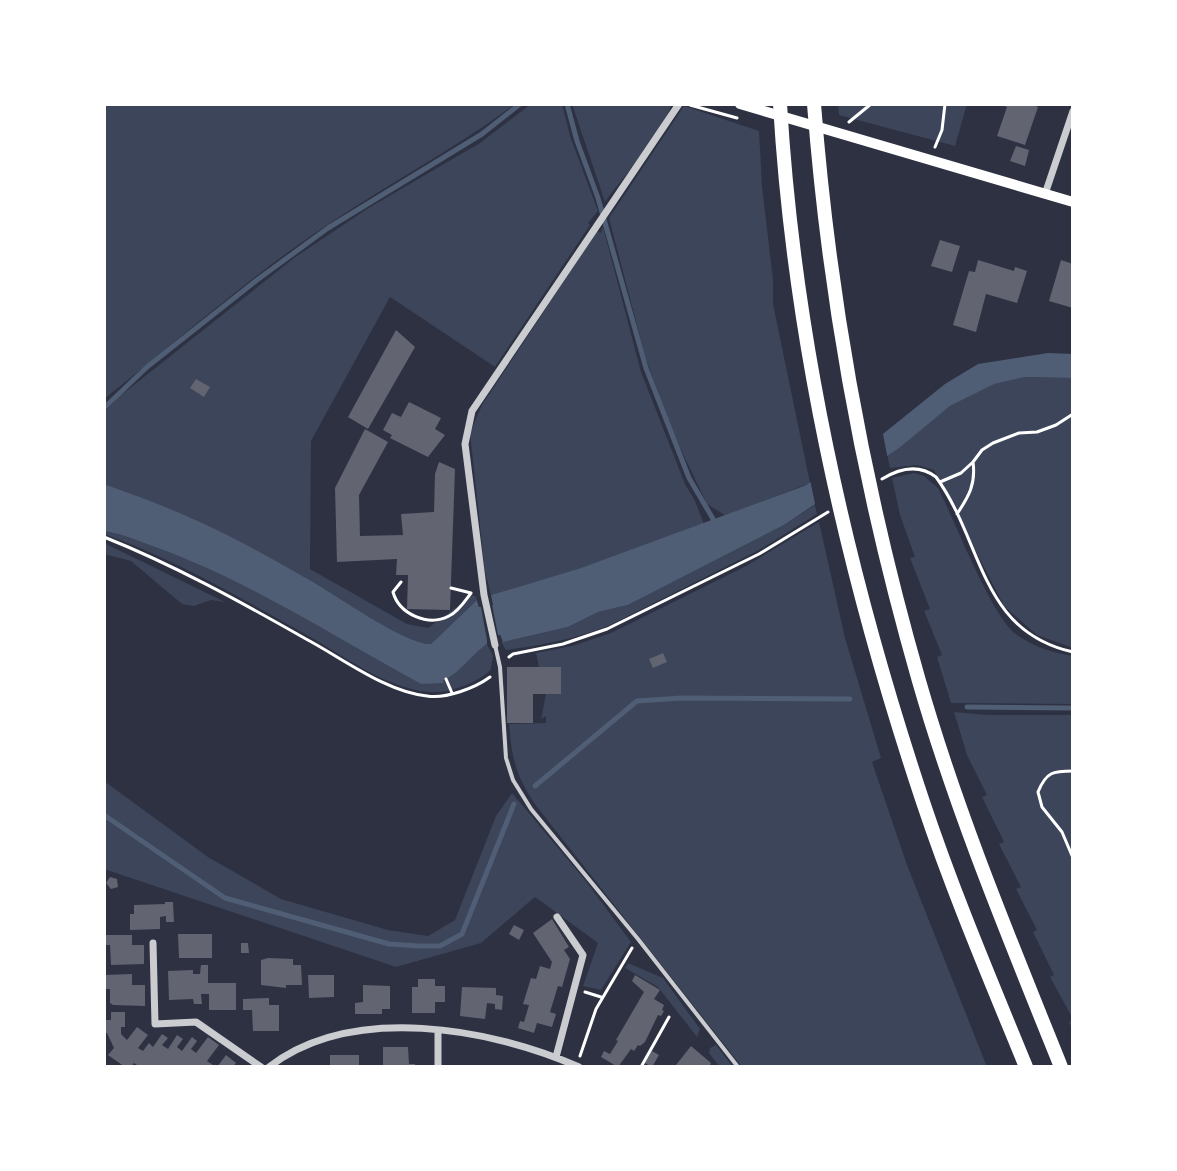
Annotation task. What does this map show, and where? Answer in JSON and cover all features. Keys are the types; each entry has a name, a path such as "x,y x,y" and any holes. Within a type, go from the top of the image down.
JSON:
{"highway":[{"path":"780,104 798,275 836,514 923,802 967,924 1026,1067"},
{"path":"814,104 830,264 872,499 919,681 953,787 1061,1067"}],"main road":[{"path":"740,104 1073,202"}],"street":[{"path":"495,645 484,595 465,444 472,411 679,104"},
{"path":"1045,194 1073,111"},
{"path":"556,1057 583,955 557,917"},
{"path":"153,943 155,1024 196,1022 261,1067"},
{"path":"438,1030 438,1067"},
{"path":"269,1067 300,1049 347,1032 438,1030 493,1039 579,1067"}],"lane":[{"path":"495,645 500,667 506,758 513,780 531,809 738,1067"}],"path":[{"path":"848,123 871,104"},
{"path":"935,147 942,130 945,104"},
{"path":"940,482 961,473 982,450 993,443 1019,433 1037,432 1073,414"},
{"path":"957,514 971,493 975,477 973,462"},
{"path":"879,481 891,474 915,468 927,471 940,482 1006,615 1034,639 1073,652"},
{"path":"104,537 216,590 355,668 398,688 435,697 489,679 513,654 563,644 619,624 836,514"},
{"path":"401,582 393,592 400,606 415,616 439,620 454,614 482,581"},
{"path":"451,588 471,593"},
{"path":"446,679 452,693"},
{"path":"1073,771 1052,771 1044,778 1038,792 1042,807 1062,832 1073,858"},
{"path":"579,1067 602,997 638,939"},
{"path":"574,989 602,997"},
{"path":"641,1067 669,1017"}],"shaded area":[{"path":"104,104 515,104 300,243 104,399"},
{"path":"531,104 562,104 570,136 598,211 588,223 590,225 495,367 390,297 311,441 310,569 407,624 428,628 473,595 476,597 477,600 431,644 403,636 386,627 306,578 225,534 104,484 104,412 120,396 294,258 367,209 480,143"},
{"path":"572,104 671,105 660,129 605,202"},
{"path":"838,104 967,104 955,146 839,115"},
{"path":"684,106 759,131 773,304 810,483 726,516 707,504 673,433 645,356 609,218"},
{"path":"603,227 641,372 704,524 582,568 491,595 485,572 470,433 482,405 597,231 601,233"},
{"path":"1048,353 1073,354 1073,378 1025,377 994,384 950,406 899,448 784,525 628,605 598,612 568,627 503,642 500,635 487,641 460,669 443,680 444,683 421,684 230,579 163,550 104,531 104,484 225,534 387,627 419,642 431,644 477,600 479,607 493,605 491,595 581,568 804,486 853,458 945,384 978,364"},
{"path":"1025,377 1073,378 1073,648 1037,635 1004,606 934,470 917,465 890,468 887,455 950,406 994,383"},
{"path":"914,473 924,476 938,488 985,589 1006,624 1029,642 1073,656 1073,704 951,703 937,657 942,655 924,611 930,609 910,558 915,557 900,515 892,478"},
{"path":"815,505 817,514 759,550 610,625 546,644 506,650 501,642 568,627 598,612 628,605 784,525"},
{"path":"819,522 845,638 881,758 872,762 907,865 987,1067 742,1067 537,807 516,768 509,724 546,723 546,716 541,719 546,694 561,694 561,667 539,667 536,653 572,646 611,633 746,566"},
{"path":"104,531 163,550 230,579 421,684 451,674 487,644 493,656 491,669 471,683 445,691 429,692 397,684 365,670 208,580 104,534"},
{"path":"104,543 225,602 211,600 194,606 182,604 131,561 104,554"},
{"path":"954,712 1073,715 1073,1019 1050,977 1054,975 1033,932 1037,930 1016,889 1021,887 999,844 1004,842 982,797 987,795 967,755"},
{"path":"104,781 208,857 281,899 388,930 428,936 455,920 496,816 512,793 585,880 631,942 601,990 583,986 598,943 535,897 481,943 396,967 104,869"},
{"path":"628,963 663,978 700,1029 697,1037 658,987 625,968"},
{"path":"716,1045 733,1067 720,1067 709,1053 710,1048"}],"pier":[{"path":"882,429 888,460 816,509 810,479 851,455"},
{"path":"490,594 502,641 488,646 481,607 476,597 481,598 482,603 488,602 487,595"}],"building":[{"path":"1000,104 1038,107 1025,145 997,136 1007,107"},
{"path":"1016,146 1029,150 1025,166 1010,161"},
{"path":"940,240 960,246 952,272 931,266"},
{"path":"978,260 1014,271 1015,267 1027,271 1017,303 986,294 976,332 953,325 969,271 975,272"},
{"path":"1061,260 1073,264 1073,308 1049,301"},
{"path":"396,330 415,347 368,429 348,417"},
{"path":"196,379 210,387 204,397 190,388"},
{"path":"409,402 441,418 435,429 445,435 428,457 390,438 392,435 383,430 392,413 401,417"},
{"path":"365,429 388,442 359,495 360,536 403,535 401,514 434,512 435,474 439,462 455,469 450,610 407,609 408,575 396,575 397,559 337,562 335,488"},
{"path":"663,653 667,662 653,668 649,659"},
{"path":"507,667 561,667 561,694 533,694 533,723 507,723"},
{"path":"110,877 117,879 118,887 111,889 106,883"},
{"path":"173,902 174,922 166,922 166,916 160,917 160,929 130,930 130,914 134,914 134,905"},
{"path":"552,919 569,947 564,950 570,959 562,987 558,986 550,1012 556,1014 552,1027 537,1023 534,1033 518,1028 520,1021 524,1022 529,1005 523,1004 531,978 536,979 540,966 550,969 552,962 533,933"},
{"path":"514,925 524,930 519,940 509,934"},
{"path":"178,934 212,934 212,958 179,958"},
{"path":"104,935 132,935 132,945 144,945 144,964 111,965 110,945 104,945"},
{"path":"241,943 248,943 249,953 241,953"},
{"path":"293,959 293,965 301,965 302,985 286,985 286,988 261,985 261,960"},
{"path":"201,965 208,965 208,983 236,983 236,1010 209,1010 209,994 201,994 202,1004 194,1004 193,999 169,1000 168,971 193,970 193,974 200,974"},
{"path":"132,974 132,985 145,985 145,1006 110,1003 110,989 105,989 105,975"},
{"path":"308,975 334,975 334,997 309,998"},
{"path":"635,975 660,990 654,999 664,1005 664,1011 661,1016 658,1015 645,1042 634,1051 631,1049 618,1067 601,1057 604,1051 610,1054 644,992 632,981"},
{"path":"418,979 435,979 435,986 445,986 445,1002 435,1002 435,1013 412,1013 412,987 418,987"},
{"path":"363,985 390,986 390,1009 382,1009 382,1014 355,1014 355,1003 363,1002"},
{"path":"462,987 496,988 496,995 503,996 502,1010 495,1009 495,1004 487,1003 485,1019 460,1016"},
{"path":"269,998 269,1005 279,1005 279,1031 253,1031 252,1010 243,1010 243,999"},
{"path":"111,1012 125,1012 125,1027 121,1027 121,1034 127,1040 137,1027 148,1035 138,1048 143,1051 149,1043 153,1047 162,1034 168,1038 162,1045 168,1049 177,1035 183,1039 177,1047 182,1051 192,1037 197,1041 191,1049 196,1053 208,1037 219,1045 207,1061 216,1067 140,1067 134,1063 131,1067 125,1067 108,1055 114,1048 107,1033 104,1033 104,1020 111,1020"},
{"path":"691,1046 711,1063 709,1067 676,1065"},
{"path":"383,1047 408,1047 409,1064 415,1064 415,1067 383,1067"},
{"path":"652,1051 659,1055 652,1067 645,1063"},
{"path":"226,1055 236,1063 233,1067 217,1067"},
{"path":"330,1055 359,1055 359,1067 330,1067"}],"waterway":[{"path":"104,408 147,367 328,228 482,134 520,104"},
{"path":"567,104 598,198 646,368 689,478 716,524"},
{"path":"535,786 637,701 682,698 850,699"},
{"path":"967,707 1073,708"},
{"path":"104,815 225,898 389,944 440,946 462,934 514,804"}]}
